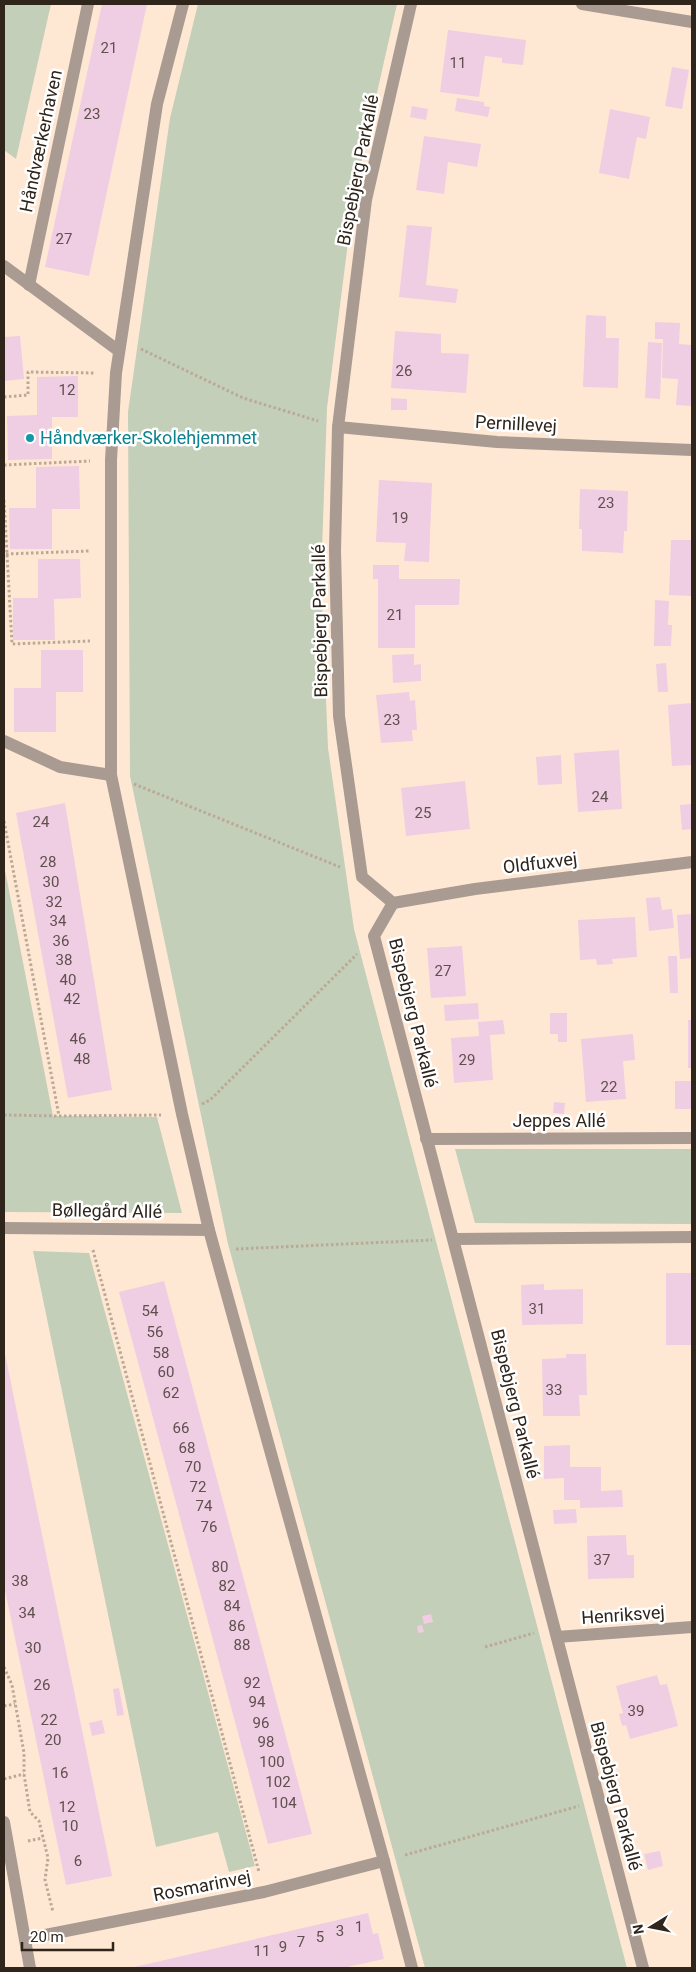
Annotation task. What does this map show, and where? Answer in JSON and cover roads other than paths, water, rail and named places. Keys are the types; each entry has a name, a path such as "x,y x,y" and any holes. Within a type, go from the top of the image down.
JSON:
{"street":[{"name":"Håndværkerhaven","path":"30,285 88,4"},
{"path":"184,4 157,104 116,373 111,460 111,775 182,1114 209,1230 412,1968"},
{"name":"Bispebjerg Parkallé","path":"411,4 366,200 338,427 335,550 339,716 362,876 393,903 374,936 426,1139 455,1239 643,1968"},
{"path":"582,4 692,22"},
{"path":"4,266 119,351"},
{"name":"Pernillevej","path":"338,427 498,442 692,450"},
{"path":"4,741 60,767 111,775"},
{"name":"Oldfuxvej","path":"393,903 475,889 692,862"},
{"name":"Jeppes Allé","path":"426,1139 692,1138"},
{"name":"Bøllegård Allé","path":"4,1228 209,1230"},
{"path":"455,1239 692,1237"},
{"name":"Henriksvej","path":"555,1632 692,1627"},
{"path":"4,1826 30,1968"},
{"name":"Rosmarinvej","path":"24,1938 264,1892 384,1861"}],"place":[{"name":"Håndværker-Skolehjemmet","path":"30,438"}]}
